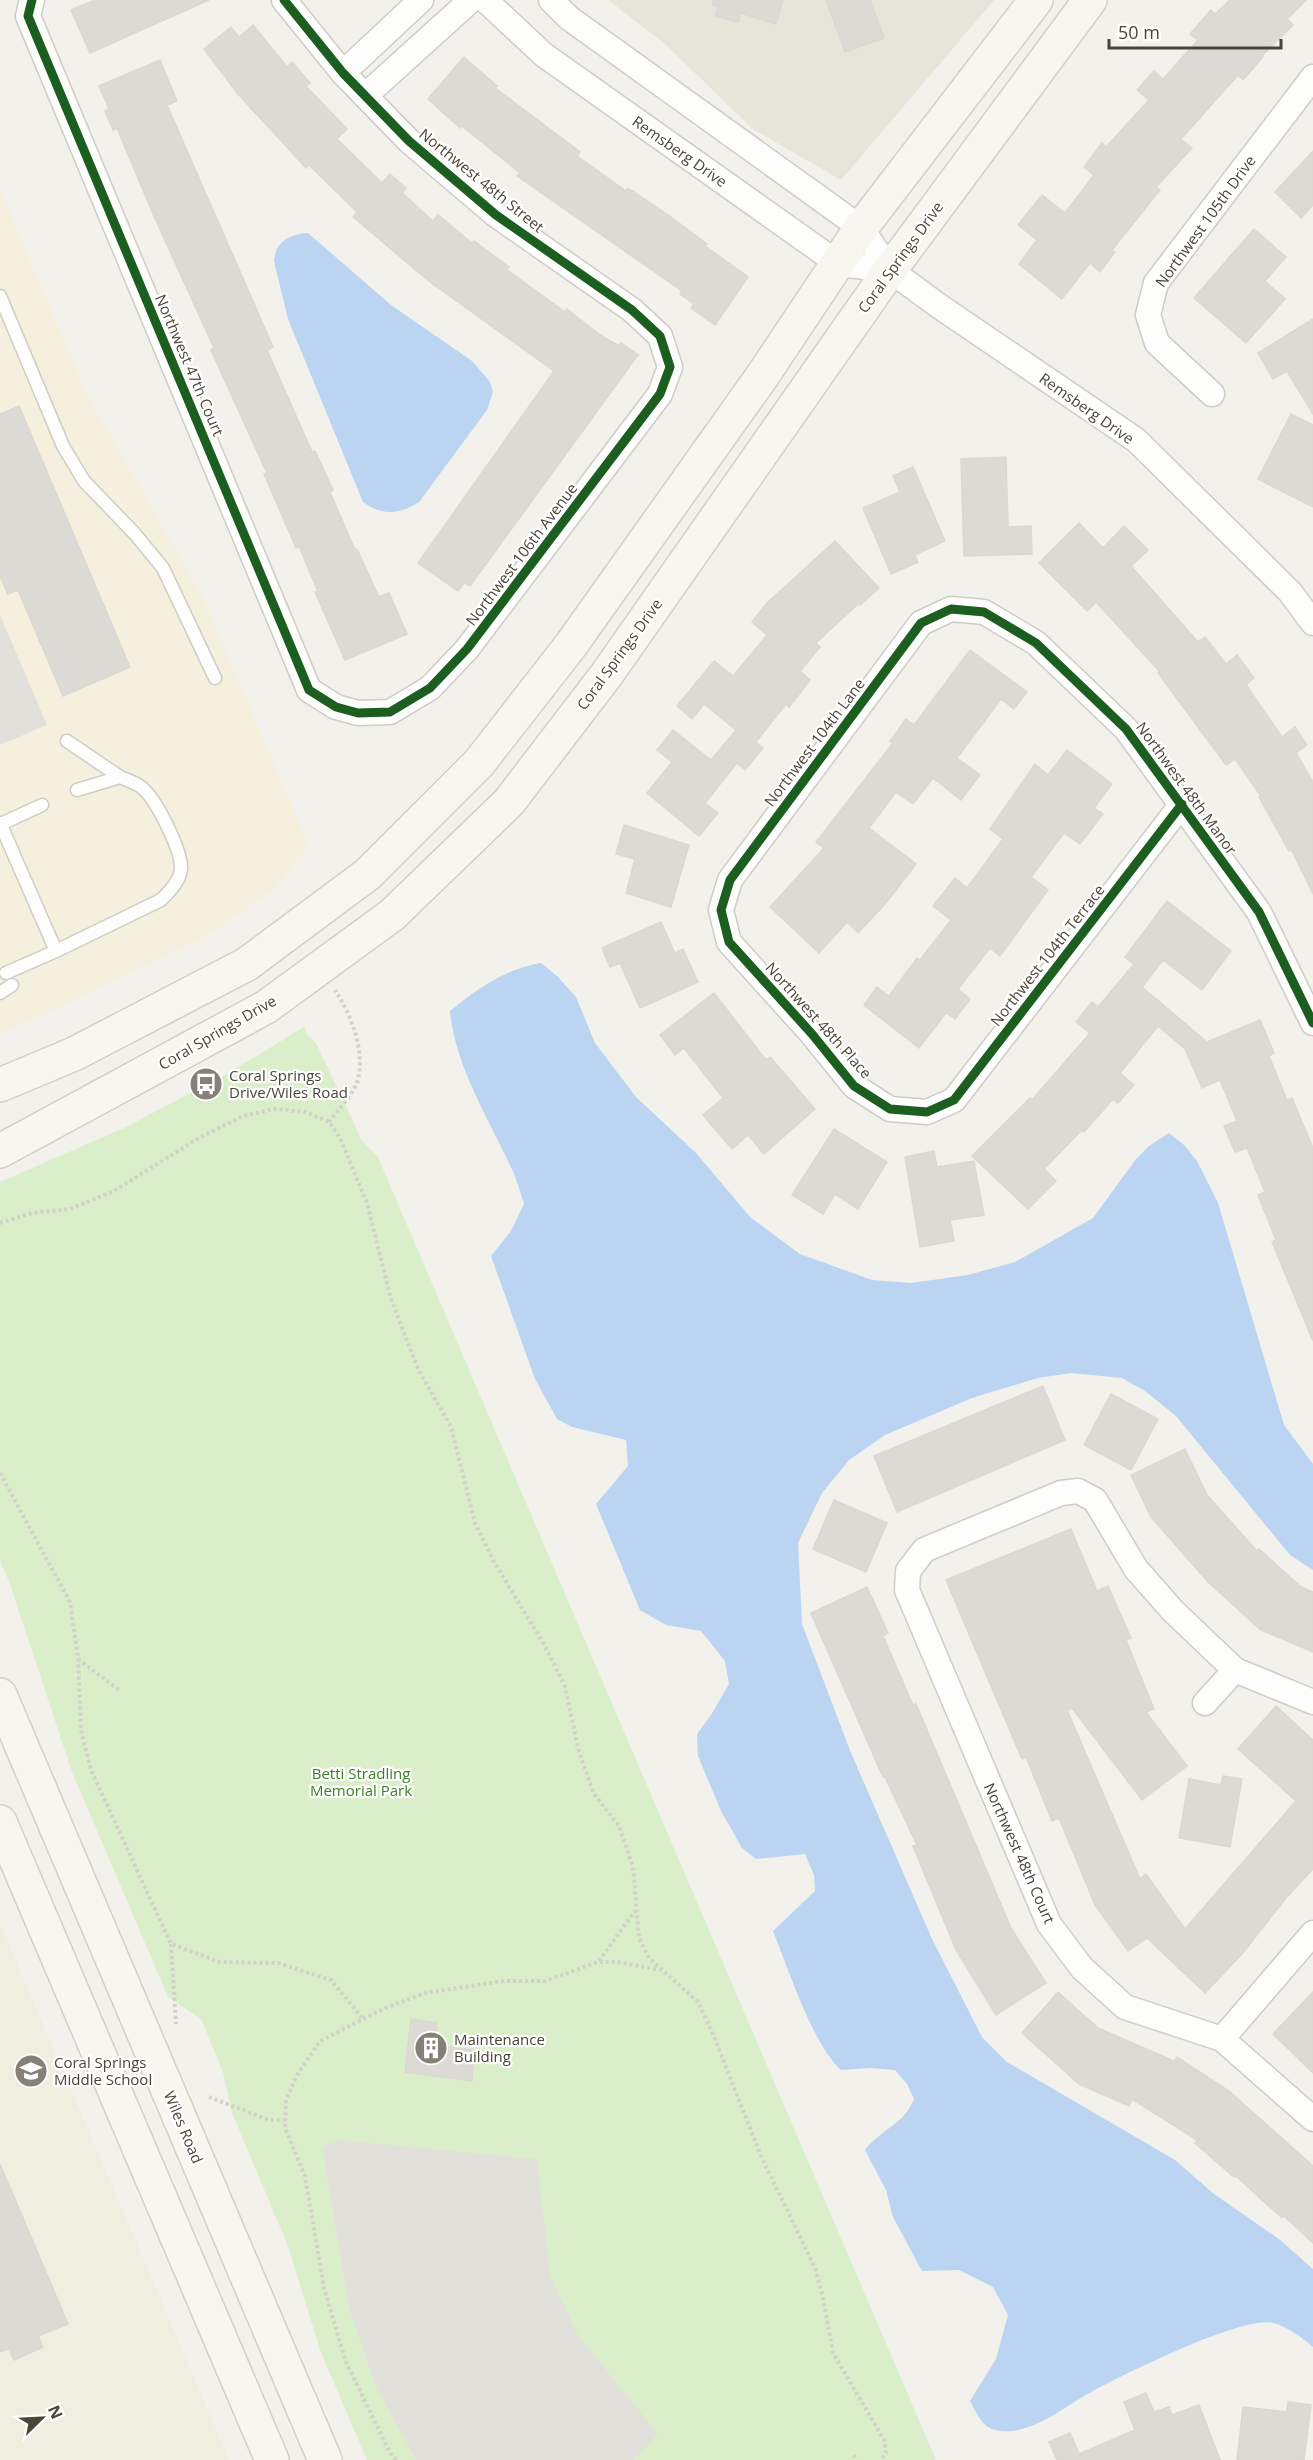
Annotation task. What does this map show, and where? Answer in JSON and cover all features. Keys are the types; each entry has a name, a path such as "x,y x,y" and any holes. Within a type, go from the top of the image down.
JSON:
{"main road":[{"path":"0,1085 74,1053 247,964 368,874 479,763 571,645 763,375 861,228 1036,0"},
{"name":"Coral Springs Drive","path":"0,1151 266,1007 392,915 509,802 607,674 890,270 1090,0"},
{"path":"316,912 332,959"},
{"name":"Wiles Road","path":"0,1695 325,2460"},
{"path":"0,1822 272,2460"},
{"path":"95,2047 149,2044"},
{"path":"114,2090 165,2082"}],"street":[{"name":"Northwest 47th Court","path":"32,0 28,16 309,690 336,707 358,713"},
{"name":"Northwest 48th Street","path":"284,0 343,73 409,141 496,215 632,310 660,336 670,367"},
{"path":"343,73 421,0"},
{"path":"366,95 471,0"},
{"name":"Remsberg Drive","path":"485,0 544,55 839,264 890,270"},
{"name":"Remsberg Drive","path":"551,0 569,18 861,228 890,270 1136,440 1290,592 1313,623"},
{"name":"Northwest 105th Drive","path":"1212,394 1157,344 1148,315 1156,283 1194,230 1313,77"},
{"name":"Northwest 106th Avenue","path":"358,713 390,712 430,688 467,649 660,394 670,367"},
{"name":"Northwest 48th Manor","path":"951,609 984,612 1036,643 1126,729 1259,912 1313,1023"},
{"name":"Northwest 104th Lane","path":"721,910 730,880 921,623 951,609"},
{"name":"Northwest 104th Terrace","path":"927,1112 954,1100 1182,804"},
{"name":"Northwest 48th Place","path":"721,910 729,942 812,1034 854,1086 890,1109 927,1112"},
{"name":"Northwest 48th Court","path":"1235,1670 1173,1611 1136,1569 1095,1500 1078,1491 1060,1493 924,1550 908,1570 907,1590 1049,1924 1082,1968 1125,2007 1222,2038 1313,2119"},
{"path":"1205,1703 1235,1670 1313,1702"},
{"path":"1222,2038 1313,1933"}],"lane":[{"path":"0,296 63,446 84,481 164,568 215,678"},
{"path":"6,973 57,951 161,900 174,887 181,871 179,854 154,800 140,786 120,777 67,741"},
{"path":"77,790 120,777"},
{"path":"42,804 0,824 57,951"},
{"path":"0,993 12,985"}],"path":[{"path":"329,1122 358,1081 359,1060 358,1037 341,999 332,959"},
{"path":"0,1223 32,1214 70,1209 114,1191 199,1138 243,1116 274,1109 306,1112 329,1122 340,1138 368,1203 391,1299 402,1329 418,1369 451,1427 475,1523 493,1560 540,1637 565,1686 579,1752 594,1794 619,1826 633,1867 639,1938 649,1958 660,1970 698,2002 713,2034 761,2156 815,2268 833,2353 884,2440 886,2453 881,2460"},
{"path":"0,1473 70,1602 78,1658 81,1730 91,1770 171,1944 176,2024"},
{"path":"78,1658 119,1690"},
{"path":"598,1962 635,1910"},
{"path":"171,1944 220,1962 278,1963 332,1980 364,2020"},
{"path":"396,2460 389,2451 346,2362 324,2288 305,2176 285,2128 286,2100 297,2075 320,2041 385,2008 425,1993 504,1981 545,1981 598,1962 618,1962 660,1970"},
{"path":"209,2097 269,2120 285,2120"}],"shaded area":[{"path":"608,0 994,0 841,180 753,129 664,43"},
{"path":"0,189 87,394 203,597 309,846 274,889 202,939 0,1035"},
{"path":"0,615 47,725 0,745"},
{"name":"Coral Springs Middle School","path":"0,1923 126,2219 229,2460 0,2460"},
{"path":"339,2140 537,2159 550,2276 578,2335 658,2434 633,2460 416,2460 376,2387 349,2308 322,2147"}],"green space":[{"name":"Betti Stradling Memorial Park","path":"304,1027 308,1036 316,1043 362,1141 378,1157 936,2460 367,2460 320,2350 288,2246 232,2113 223,2072 201,2019 168,1997 72,1772 0,1560 0,1182 124,1128 225,1075"}],"water":[{"path":"308,233 391,305 472,361 490,382 493,392 487,410 419,502 404,509 384,512 363,502 288,319 274,261 275,254 285,240 295,235"},
{"path":"541,963 557,976 576,997 595,1043 636,1097 696,1153 751,1218 800,1254 872,1280 911,1283 968,1275 1015,1262 1093,1218 1136,1159 1149,1146 1169,1133 1184,1145 1197,1161 1218,1203 1284,1425 1313,1464 1313,1570 1290,1555 1176,1416 1145,1391 1122,1378 1071,1373 1038,1378 972,1398 885,1435 849,1460 822,1493 798,1543 802,1624 851,1753 932,1939 982,2037 1007,2062 1175,2160 1214,2194 1279,2239 1313,2269 1313,2347 1295,2333 1279,2325 1258,2323 1236,2328 1182,2348 1091,2392 1046,2419 1021,2429 996,2430 983,2423 977,2415 970,2401 996,2359 1008,2315 993,2287 959,2270 922,2271 893,2217 886,2190 865,2150 878,2136 905,2115 914,2099 907,2084 895,2070 870,2068 841,2070 811,2025 773,1931 815,1891 814,1875 805,1854 756,1859 742,1848 721,1811 698,1756 697,1734 729,1684 725,1661 701,1631 666,1625 640,1610 596,1504 628,1466 626,1440 572,1427 557,1419 535,1379 491,1256 511,1231 524,1204 512,1170 465,1071 453,1031 450,1011 492,981 516,970"}],"building":[{"path":"95,0 209,0 90,53 71,10"},
{"path":"713,0 783,0 776,24 741,13 738,22 715,16 718,7 713,5"},
{"path":"826,0 870,0 884,38 845,52"},
{"path":"1230,0 1306,0 1287,19 1293,25 1262,56 1243,80 1238,75 1181,139 1192,148 1156,187 1160,190 1112,250 1115,252 1100,272 1090,263 1062,299 1019,264 1037,240 1018,225 1042,195 1065,213 1094,175 1084,167 1102,143 1106,147 1149,100 1137,90 1154,71 1163,79 1198,40 1190,34 1211,10 1215,14"},
{"path":"253,25 287,67 292,62 310,83 306,86 347,129 337,139 382,183 390,174 406,188 402,193 433,221 438,215 472,243 474,241 509,267 507,270 565,312 567,309 600,335 619,346 621,343 638,355 470,586 464,583 458,591 418,563 554,371 430,282 353,217 357,212 309,165 306,168 238,94 204,49 231,27 239,37"},
{"path":"464,57 497,86 495,88 580,152 577,156 626,191 628,188 671,217 707,244 705,246 748,277 715,325 691,308 694,304 680,294 682,291 517,176 520,173 462,126 460,128 428,99"},
{"path":"160,60 177,101 167,105 273,347 267,350 312,452 315,451 333,490 330,492 355,550 357,549 379,597 389,593 407,634 345,660 315,592 318,592 299,546 296,548 264,474 267,473 211,350 214,348 117,128 113,130 105,111 109,109 99,86"},
{"path":"1313,151 1313,205 1301,218 1275,192"},
{"path":"1254,229 1286,257 1265,281 1285,299 1246,343 1194,298"},
{"path":"1313,319 1313,414 1287,371 1273,379 1258,353"},
{"path":"19,406 130,667 63,696 18,590 8,594 0,576 0,414"},
{"path":"1291,414 1313,425 1313,507 1258,479"},
{"path":"1006,457 1008,527 1031,526 1032,554 964,556 961,459"},
{"path":"913,467 945,541 915,555 918,562 891,574 863,508 900,492 893,476"},
{"path":"1079,523 1103,548 1124,526 1148,550 1131,566 1198,642 1205,637 1226,664 1237,655 1254,678 1246,685 1282,737 1295,727 1307,745 1296,753 1313,782 1313,894 1291,849 1289,851 1259,797 1261,796 1235,759 1226,765 1158,673 1160,672 1096,602 1087,611 1039,563"},
{"path":"835,541 879,588 860,605 859,603 816,643 820,647 800,671 810,680 789,707 786,704 756,742 763,748 745,770 737,763 705,803 718,813 699,836 647,793 672,762 657,750 673,730 711,760 736,730 704,704 692,719 677,706 714,661 733,676 767,635 752,622 766,604"},
{"path":"970,650 1027,692 1014,709 1001,699 957,758 980,775 961,800 933,778 913,804 896,792 869,828 916,864 886,903 858,933 847,922 819,953 770,907 824,848 816,842 893,743 890,741 906,719 914,725"},
{"path":"1067,750 1112,784 1094,808 1103,814 1080,844 1064,833 1031,877 1048,890 1000,956 990,948 958,989 970,999 955,1019 946,1013 919,1048 864,1005 877,987 889,996 917,958 920,960 951,920 933,906 955,878 967,888 1003,839 990,829 1035,764 1048,775"},
{"path":"624,825 689,845 671,907 626,893 635,859 616,854"},
{"path":"1167,901 1231,951 1202,990 1163,960 1142,987 1207,1042 1260,1020 1274,1053 1269,1056 1287,1100 1292,1098 1313,1148 1313,1341 1272,1242 1276,1240 1258,1195 1265,1192 1247,1148 1235,1152 1224,1126 1237,1121 1220,1080 1202,1088 1185,1049 1158,1026 1120,1073 1134,1085 1118,1103 1113,1099 1084,1132 1082,1130 1044,1169 1056,1181 1028,1209 972,1156 1030,1098 1032,1100 1090,1033 1076,1022 1092,1002 1098,1007 1134,964 1125,957"},
{"path":"661,922 675,953 683,949 698,982 640,1008 620,963 610,967 602,948"},
{"path":"714,993 766,1060 770,1057 815,1109 764,1154 748,1135 732,1149 703,1115 723,1098 684,1048 675,1055 660,1035"},
{"path":"834,1129 887,1162 858,1209 835,1194 823,1214 792,1195"},
{"path":"934,1151 937,1167 974,1161 984,1215 950,1220 954,1241 920,1247 905,1157"},
{"path":"1043,1386 1065,1440 897,1512 874,1456"},
{"path":"1111,1394 1158,1419 1131,1470 1084,1445"},
{"path":"1185,1449 1207,1495 1257,1551 1259,1549 1301,1587 1313,1592 1313,1652 1261,1630 1208,1582 1151,1517 1131,1475"},
{"path":"834,1500 887,1523 866,1572 813,1549"},
{"path":"1071,1529 1097,1591 1108,1586 1131,1638 1126,1640 1154,1709 1146,1712 1187,1766 1142,1800 1072,1708 1067,1710 1140,1879 1146,1874 1185,1929 1296,1801 1238,1749 1276,1706 1313,1740 1313,1869 1286,1898 1242,1954 1205,1993 1147,1938 1128,1951 1095,1905 1059,1818 1052,1821 1026,1757 1022,1759 946,1580"},
{"path":"867,1587 888,1633 883,1636 913,1705 916,1704 1011,1928 1046,1983 996,2015 956,1950 913,1846 917,1845 883,1777 811,1613"},
{"path":"1223,1776 1242,1779 1230,1847 1179,1838 1189,1779 1221,1785"},
{"path":"1058,1992 1098,2028 1174,2061 1177,2057 1229,2091 1313,2166 1313,2243 1284,2216 1282,2218 1195,2143 1197,2140 1132,2099 1129,2106 1079,2084 1022,2033"},
{"path":"1313,1992 1313,2073 1273,2034"},
{"name":"Maintenance Building","path":"411,2019 437,2023 434,2045 474,2050 472,2081 405,2072"},
{"path":"0,2164 68,2324 38,2336 43,2347 14,2360 9,2349 0,2352"},
{"path":"1146,2393 1154,2412 1169,2407 1172,2415 1199,2405 1220,2460 1057,2460 1049,2442 1070,2433 1079,2454 1135,2430 1124,2402"},
{"path":"1288,2402 1311,2405 1304,2460 1237,2460 1243,2407 1287,2412"}],"cycle path":[{"path":"32,0 28,16 309,690 336,707 358,713 390,712 430,688 467,649 660,394 670,367 660,336 632,310 496,215 409,141 343,73 284,0"},
{"path":"1182,804 954,1100 927,1112 890,1109 854,1086 812,1034 729,942 721,910 730,880 921,623 951,609 984,612 1036,643 1126,729 1259,912 1313,1023"}],"place":[{"name":"Coral Springs Drive/Wiles Road","path":"206,1084"},
{"name":"Maintenance Building","path":"431,2048"},
{"name":"Coral Springs Middle School","path":"31,2071"}]}
